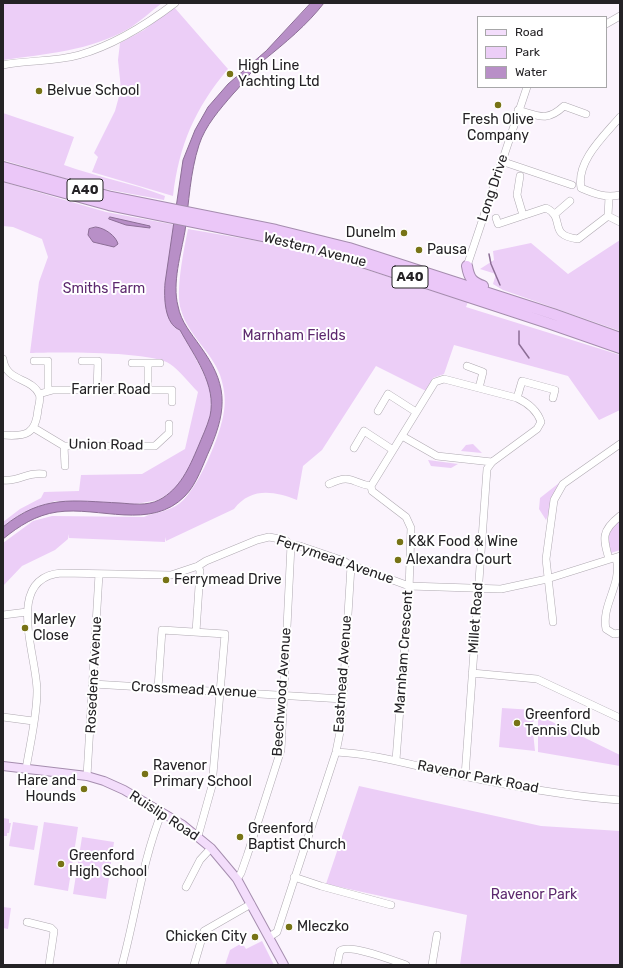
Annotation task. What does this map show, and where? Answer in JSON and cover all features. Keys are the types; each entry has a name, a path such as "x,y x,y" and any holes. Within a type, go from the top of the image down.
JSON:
{"highway":[{"name":"Western Avenue","path":"3,167 167,213"},
{"name":"Western Avenue","path":"3,176 79,198 309,237 446,278 620,338"},
{"name":"Western Avenue","path":"195,218 347,257 548,322 620,348"},
{"path":"446,278 459,275 467,266"},
{"path":"467,266 469,276 474,282 553,314"}],"main road":[{"name":"Ruislip Road","path":"3,766 87,776 116,786 162,812 198,836 212,848 237,879 284,965"}],"street":[{"path":"3,65 57,59 78,55 102,47 152,20 175,3"},
{"path":"607,23 620,16"},
{"name":"Long Drive","path":"467,266 526,88"},
{"path":"518,110 542,117 548,117 555,114 564,106 586,114"},
{"path":"620,117 587,158 579,179 581,188 593,193 609,197 620,195"},
{"path":"502,161 572,185"},
{"path":"520,176 517,195 523,215"},
{"path":"496,218 498,224 546,208 554,214 562,234 566,238 578,239 608,216 609,197"},
{"path":"554,214 570,201"},
{"path":"608,216 620,222"},
{"path":"3,359 4,364 13,377 29,384 39,394 37,422 34,428 21,436 3,435"},
{"path":"34,361 48,361 48,390"},
{"path":"82,361 98,361 97,390"},
{"path":"132,363 160,363"},
{"path":"148,363 148,390"},
{"path":"468,366 480,369 483,372 479,388"},
{"path":"329,484 339,479 348,479 371,486 416,412 438,380 444,379 517,398 527,402 539,416 540,426 492,462 437,456 402,436"},
{"path":"517,398 522,381 555,390 553,398"},
{"name":"Farrier Road","path":"39,394 48,390 172,390 172,402"},
{"path":"378,411 388,394 416,412"},
{"name":"Union Road","path":"34,428 64,446 154,446 169,433 169,424"},
{"path":"354,448 364,431 393,450"},
{"path":"553,622 546,579 546,558 549,527 554,500 563,484 620,444"},
{"path":"64,446 65,466"},
{"name":"Millet Road","path":"465,776 487,469 492,462"},
{"path":"3,480 16,480 29,473 43,474"},
{"name":"Marnham Crescent","path":"371,486 372,491 406,517 411,528 409,586 396,760"},
{"path":"620,516 610,524 605,534 615,558 619,573 604,620 606,629 614,634 620,633"},
{"name":"Ferrymead Avenue","path":"26,769 37,680 27,612 28,600 32,589 45,578 60,573 163,577 198,566 206,560 263,538 285,540 291,545 300,546 344,561 351,566 409,586 501,589 521,586 615,558"},
{"name":"Beechwood Avenue","path":"237,879 242,873 248,856 281,750 291,545"},
{"path":"196,632 200,571 198,566"},
{"name":"Eastmead Avenue","path":"269,937 276,932 336,752 341,727 351,566"},
{"name":"Rosedene Avenue","path":"87,776 99,574"},
{"path":"3,616 27,612"},
{"path":"158,688 162,630 225,634 212,786 198,836"},
{"path":"472,673 537,679 620,718"},
{"name":"Crossmead Avenue","path":"93,684 343,700"},
{"path":"3,717 33,722"},
{"name":"Ravenor Park Road","path":"336,752 358,753 465,776 572,795 620,800"},
{"path":"122,965 132,927 140,881 162,812"},
{"path":"186,887 200,860 212,848"},
{"path":"294,877 391,905"},
{"path":"194,965 204,931 251,904"},
{"path":"27,922 51,928 54,931 49,965"},
{"path":"432,965 437,935"},
{"path":"337,965 340,951 345,948 380,956 406,965"}],"green space":[{"path":"3,3 162,3 128,29 98,42 83,47 3,60"},
{"path":"174,7 228,69 206,98 190,128 179,160 173,196 92,172 98,157 94,153 115,111 121,89 118,60 120,43 144,30"},
{"path":"3,113 74,137 64,165 153,191 165,196 164,200 94,187 3,160"},
{"name":"Smiths Farm","path":"3,182 106,212 176,225 167,276 182,332 210,386 212,415 192,467 176,489 158,500 136,504 55,501 22,513 3,527 3,522 20,509 41,498 44,492 79,491 81,475 142,474 185,449 198,392 174,367 160,360 103,353 30,353 39,282 48,257 42,239 13,227 3,226"},
{"name":"Marnham Fields","path":"188,229 269,243 345,263 468,302 466,307 620,355 620,410 599,420 568,376 454,345 444,374 433,378 426,391 376,366 322,450 303,466 297,500 271,493 255,494 241,502 234,509 166,541 165,537 165,542 69,538 69,534 68,539 55,550 22,566 3,586 3,543 33,521 52,516 144,517 171,508 180,503 187,496 208,461 222,421 225,398 224,388 216,366 184,319 179,302 182,259"},
{"path":"620,240 620,331 503,290 493,284 496,274 480,269 494,260 493,251 531,243 568,274"},
{"path":"473,444 482,453 461,451 466,445"},
{"path":"428,460 458,464 451,468 431,466"},
{"path":"559,483 561,484 546,520 539,509 540,498"},
{"path":"620,519 620,550 611,553 608,542 609,534"},
{"name":"Greenford Tennis Club","path":"502,708 534,710 533,732 535,751 499,747"},
{"path":"538,715 620,755 620,766 538,752"},
{"name":"Ravenor Park","path":"359,786 541,826 620,831 620,965 460,965 467,915 326,884"},
{"path":"3,818 9,819 9,823 11,823 7,836 3,836"},
{"path":"13,822 38,826 34,850 9,846"},
{"path":"44,822 78,827 68,891 34,885"},
{"path":"82,837 114,842 106,899 73,894"},
{"path":"3,907 11,908 8,929 3,928"},
{"path":"262,941 274,965 225,965 230,950 242,943 246,949"}],"water":[{"path":"311,3 324,3 303,26 256,68 223,106 205,131 196,156 178,268 176,297 179,312 184,322 209,359 220,384 222,408 216,434 193,486 185,496 171,506 157,512 141,515 73,511 49,513 35,518 3,539 3,527 18,516 45,504 88,501 145,504 159,500 173,490 183,477 195,455 207,424 210,416 211,404 210,393 203,371 180,330 171,322 166,310 165,302 165,283 183,160 195,130 208,107 228,84 266,51"},
{"path":"110,217 150,226 150,228 126,225 109,219"},
{"path":"96,227 110,233 118,244 114,247 93,242 88,235 89,229"}],"waterway":[{"path":"489,254 491,264 500,285"},
{"path":"519,331 519,344 529,358"}],"place":[{"name":"High Line Yachting Ltd","path":"230,74"},
{"name":"Belvue School","path":"39,91"},
{"name":"Fresh Olive Company","path":"498,105"},
{"name":"Dunelm","path":"404,233"},
{"name":"Pausa","path":"419,250"},
{"name":"K&K Food & Wine","path":"400,542"},
{"name":"Alexandra Court","path":"398,560"},
{"name":"Ferrymead Drive","path":"166,580"},
{"name":"Marley Close","path":"25,628"},
{"name":"Greenford Tennis Club","path":"517,723"},
{"name":"Ravenor Primary School","path":"145,774"},
{"name":"Hare and Hounds","path":"84,789"},
{"name":"Greenford Baptist Church","path":"240,837"},
{"name":"Greenford High School","path":"61,864"},
{"name":"Mleczko","path":"289,927"},
{"name":"Chicken City","path":"255,937"}]}
